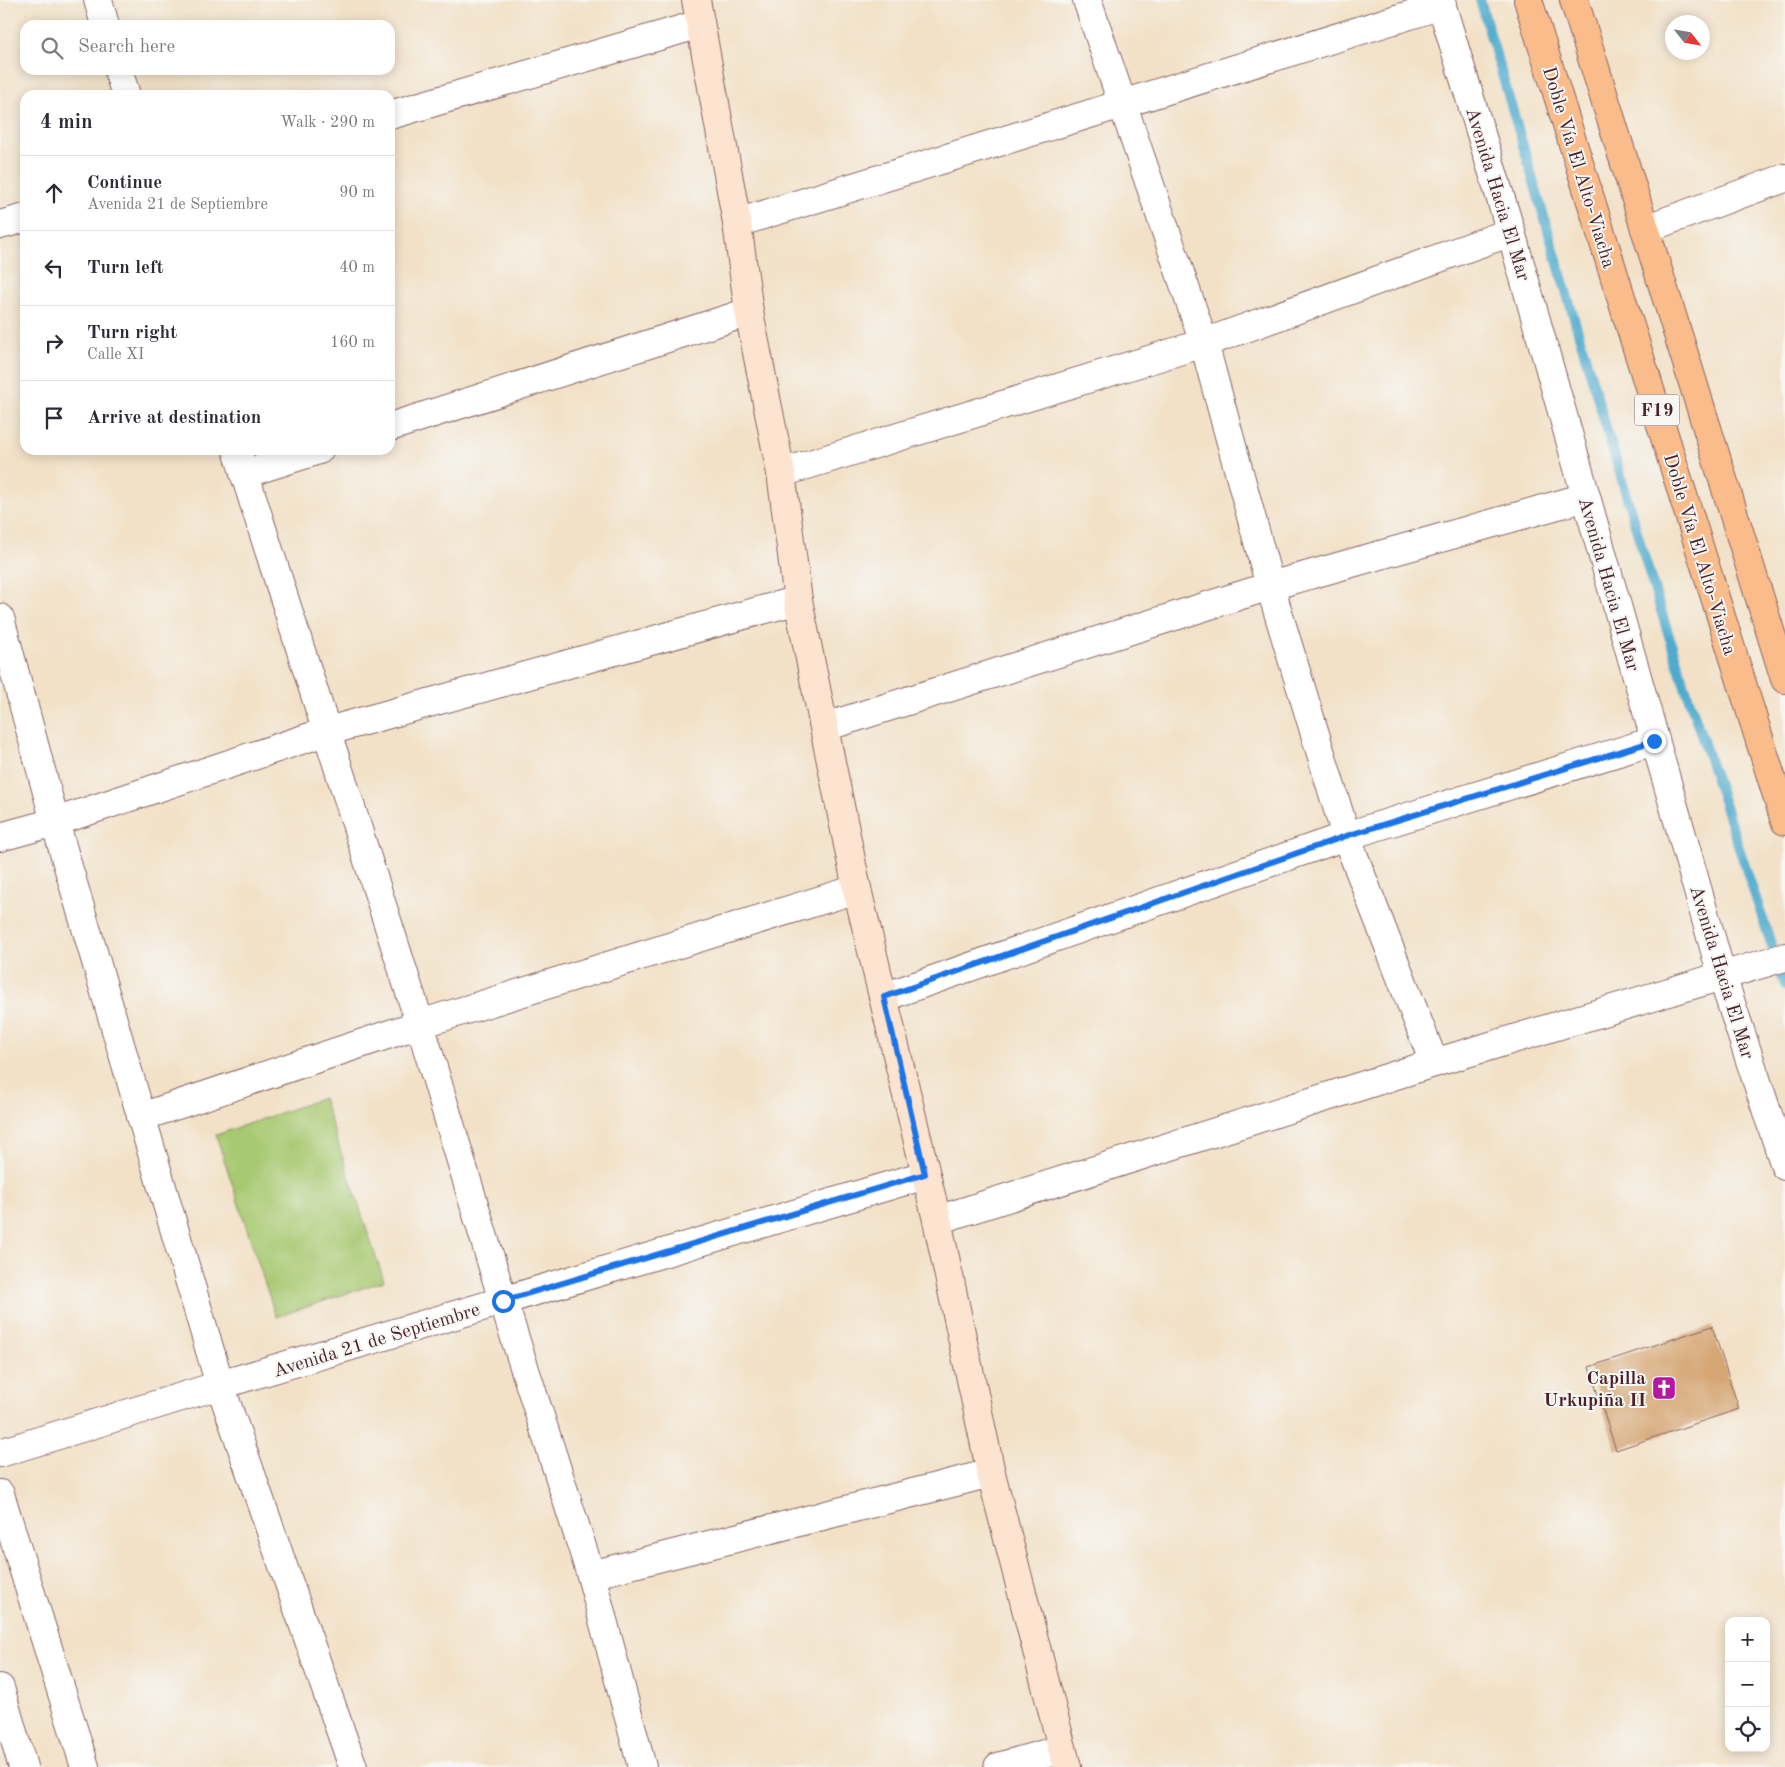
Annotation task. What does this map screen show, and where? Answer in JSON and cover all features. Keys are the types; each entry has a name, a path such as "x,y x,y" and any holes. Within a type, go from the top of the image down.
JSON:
{"highway":[{"name":"Doble Vía El Alto-Viacha","path":"1528,0 1785,821"},
{"name":"F19","path":"1574,0 1785,678"}],"street":[{"path":"98,0 104,20"},
{"path":"1087,0 1121,106 1204,343 1270,586 1346,836 1434,1063"},
{"path":"737,223 1121,106 1441,3"},
{"name":"Avenida Hacia El Mar","path":"1441,3 1511,232 1722,976 1785,1166"},
{"path":"395,113 698,12 737,223 749,312 782,473 798,600 857,889 937,1220 991,1472 1065,1758 998,1767"},
{"path":"120,75 124,90"},
{"path":"1646,229 1785,178"},
{"path":"0,225 20,219"},
{"path":"782,473 1204,343 1511,232"},
{"path":"395,425 749,312"},
{"path":"286,455 240,462 328,731 420,1024 503,1301 591,1575 642,1767"},
{"path":"824,727 1270,586 1586,497"},
{"path":"0,837 55,822 328,731 798,600"},
{"path":"0,618 55,822 220,1385 353,1767"},
{"path":"884,997 1346,836 1654,741"},
{"path":"141,1117 420,1024 857,889"},
{"path":"937,1220 1434,1063 1785,957"},
{"name":"Avenida 21 de Septiembre","path":"0,1453 220,1385 925,1174"},
{"path":"591,1575 991,1472"},
{"path":"0,1494 85,1767"},
{"path":"0,1688 23,1767"}],"green space":[{"path":"323,1098 384,1281 276,1317 216,1135"}],"building":[{"name":"Capilla Urkupiña II","path":"1712,1326 1739,1409 1616,1450 1589,1367"}],"waterway":[{"path":"1480,0 1651,579 1688,696 1785,985"}],"place":[{"name":"Capilla Urkupiña II","path":"1664,1388"}],"route":[{"path":"503,1301 925,1174 884,997 1346,836 1654,741"}]}
